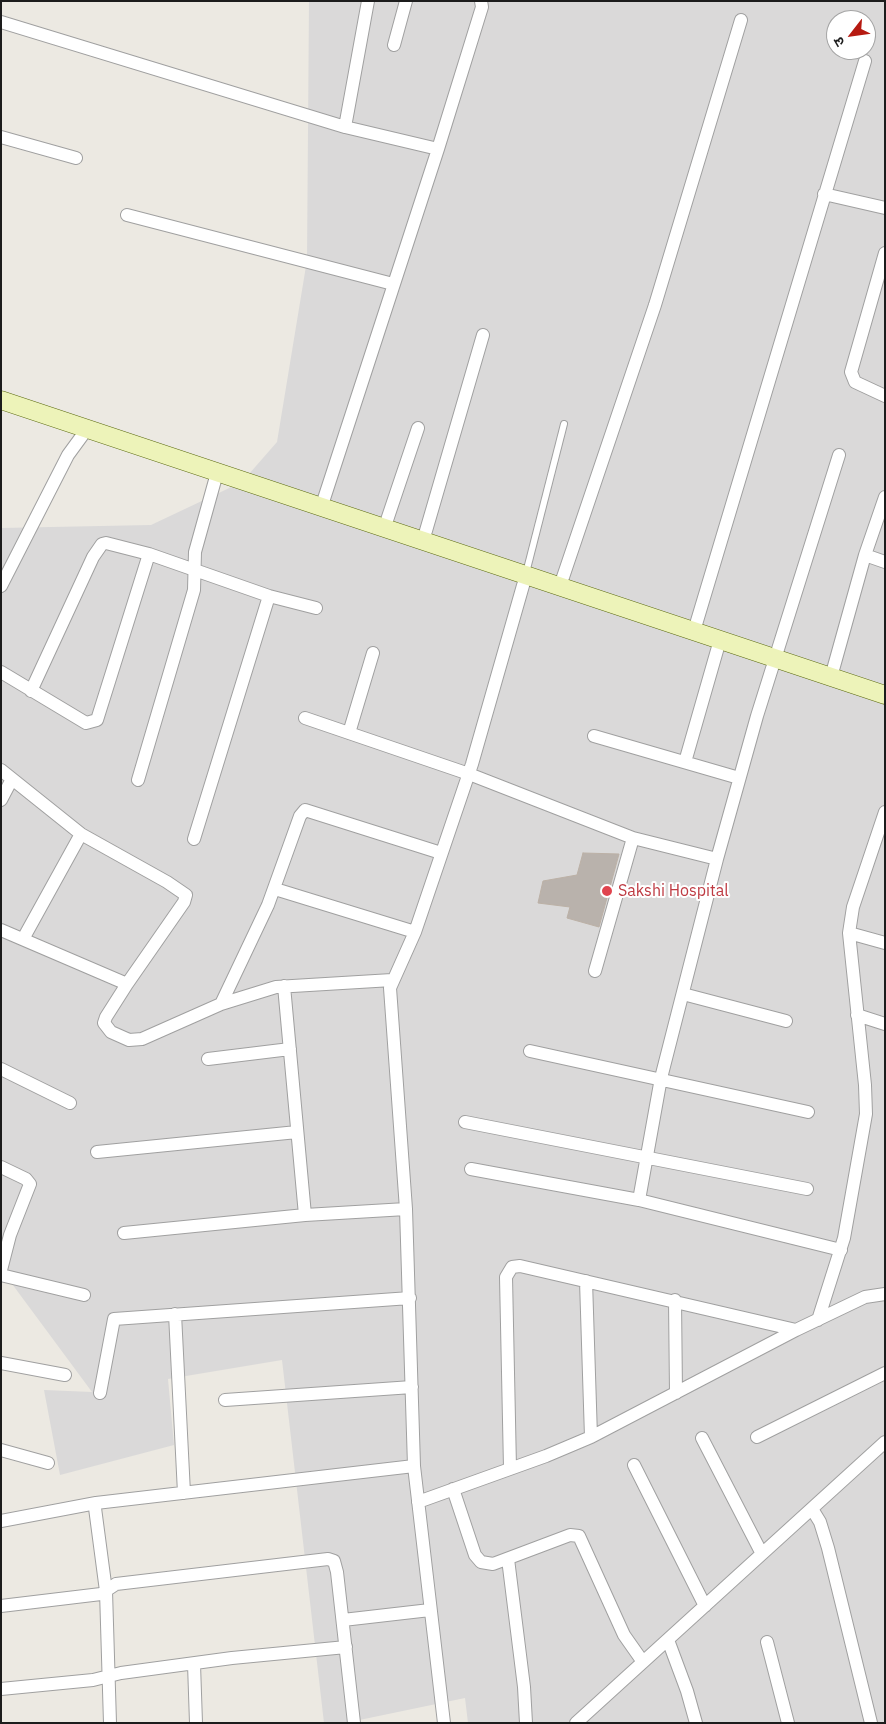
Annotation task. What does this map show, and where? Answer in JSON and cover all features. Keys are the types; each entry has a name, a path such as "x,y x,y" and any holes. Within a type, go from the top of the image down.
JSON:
{"main road":[{"path":"1,400 885,696"}],"street":[{"path":"345,127 368,1"},
{"path":"394,45 406,1"},
{"path":"321,508 438,149 482,7 481,1"},
{"path":"560,586 655,305 741,20"},
{"path":"1,22 345,127 438,149"},
{"path":"694,631 865,61"},
{"path":"1,137 76,158"},
{"path":"824,194 885,208"},
{"path":"127,215 393,284"},
{"path":"885,253 851,372 855,382 885,396"},
{"path":"423,541 483,335"},
{"path":"384,529 418,428"},
{"path":"1,586 59,472 86,429"},
{"path":"639,1200 661,1078 716,859 774,659 839,455"},
{"path":"138,780 194,590 195,552 217,473"},
{"path":"831,677 865,555 885,497"},
{"path":"31,691 93,557 102,544 106,543 149,554 194,568 269,596 316,608"},
{"path":"1,672 86,723 96,720 149,554"},
{"path":"865,555 885,562"},
{"path":"444,1723 414,1466 406,1209 389,1000 392,980 414,932 468,774 526,575"},
{"path":"194,839 269,596"},
{"path":"685,762 720,640"},
{"path":"349,733 373,653"},
{"path":"305,718 468,774 632,838 716,859"},
{"path":"594,736 740,778"},
{"path":"1,770 81,834 167,882 186,895 184,902 106,1017 104,1023 111,1032 129,1040 142,1039 221,1004 284,986 392,980"},
{"path":"1,800 12,779"},
{"path":"221,1004 275,889 300,816 305,810 441,853"},
{"path":"818,1320 841,1250 866,1114 865,1085 849,933 853,907 885,812"},
{"path":"24,939 81,834"},
{"path":"595,971 632,838"},
{"path":"275,889 414,932"},
{"path":"1,930 127,984"},
{"path":"849,933 885,943"},
{"path":"284,986 305,1215"},
{"path":"683,994 786,1021"},
{"path":"857,1015 885,1024"},
{"path":"208,1059 290,1049"},
{"path":"530,1051 661,1078 808,1112"},
{"path":"1,1069 70,1103"},
{"path":"465,1122 807,1189"},
{"path":"97,1152 297,1132"},
{"path":"1,1167 26,1179 30,1184 10,1235 1,1270"},
{"path":"471,1169 639,1200 841,1250"},
{"path":"124,1233 305,1215 406,1209"},
{"path":"510,1468 508,1271 512,1267 520,1266 675,1300 796,1330"},
{"path":"1,1275 84,1295"},
{"path":"586,1281 591,1436"},
{"path":"418,1502 591,1436 796,1330 865,1297 885,1294"},
{"path":"100,1393 114,1318 410,1298"},
{"path":"675,1300 676,1393"},
{"path":"175,1314 184,1493"},
{"path":"1,1363 64,1375"},
{"path":"757,1437 885,1373"},
{"path":"226,1400 412,1387"},
{"path":"702,1438 762,1554"},
{"path":"576,1723 762,1554 816,1515 885,1442"},
{"path":"1,1450 48,1463"},
{"path":"634,1464 705,1606"},
{"path":"1,1521 96,1504 414,1466"},
{"path":"453,1489 475,1555 481,1562 486,1564 508,1559 570,1535 579,1536 624,1635 644,1662"},
{"path":"96,1504 106,1591 110,1723"},
{"path":"816,1515 871,1723"},
{"path":"1,1606 96,1595 116,1584 328,1559 334,1561 336,1566 354,1723"},
{"path":"508,1559 524,1687 526,1723"},
{"path":"343,1620 430,1610"},
{"path":"668,1640 687,1691 696,1723"},
{"path":"767,1642 788,1723"},
{"path":"1,1690 93,1680 108,1676 194,1664 346,1647"},
{"path":"194,1664 196,1723"}],"lane":[{"path":"526,575 564,424"}],"shaded area":[{"path":"309,1 885,1 885,1723 468,1723 465,1698 345,1723 324,1723 282,1360 168,1379 174,1445 60,1475 44,1390 92,1392 1,1269 1,528 151,525 242,482 277,442 307,260"}],"building":[{"path":"583,853 619,854 599,927 567,918 570,907 538,903 543,881 577,875"}],"place":[{"name":"Sakshi Hospital","path":"607,891"}]}
